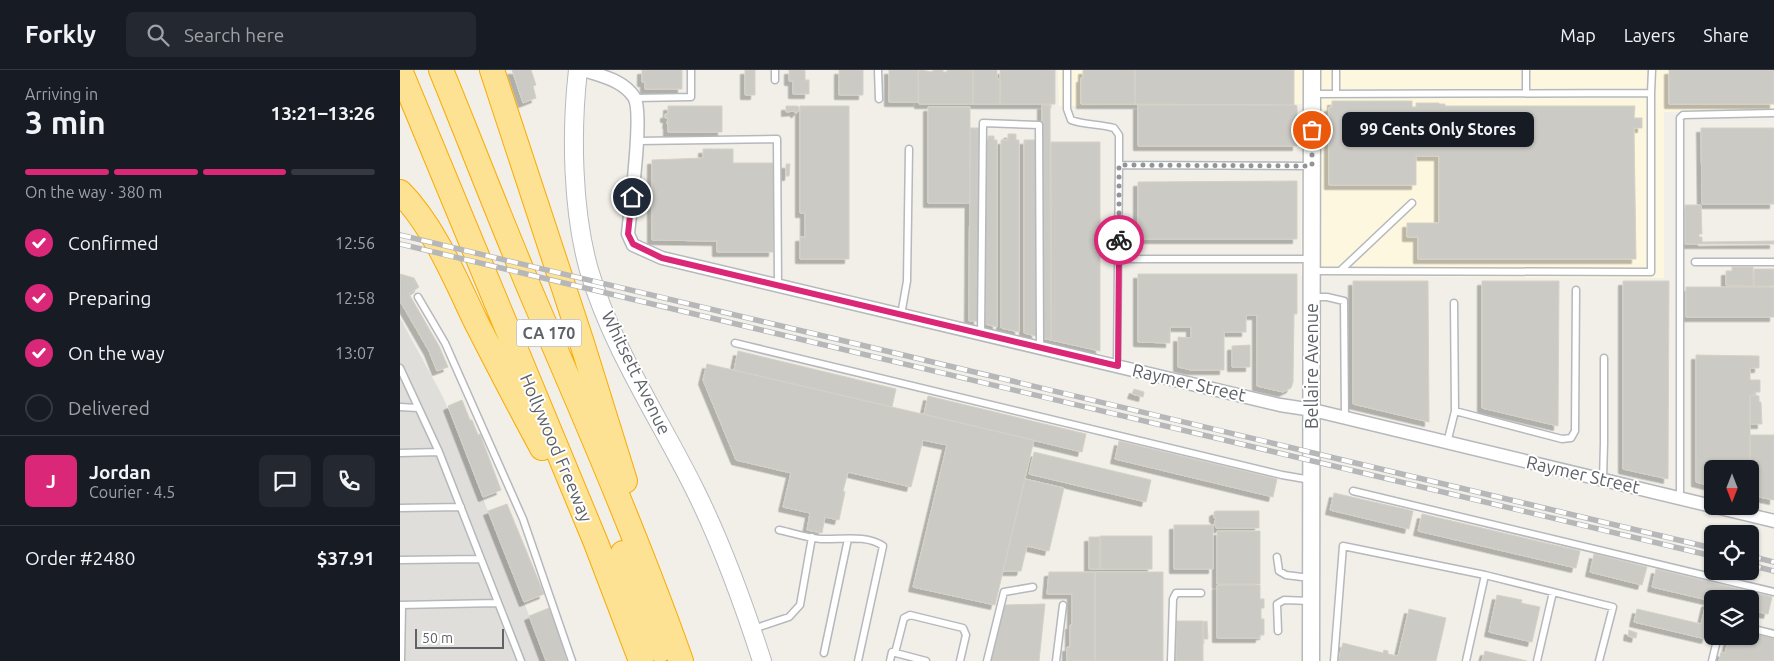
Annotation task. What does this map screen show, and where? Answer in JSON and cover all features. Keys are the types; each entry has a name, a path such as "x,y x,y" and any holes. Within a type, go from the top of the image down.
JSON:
{"highway":[{"name":"Hollywood Freeway","path":"400,70 596,543 641,661"},
{"path":"414,70 619,570 654,661"},
{"path":"425,70 604,506 664,661"},
{"name":"CA 170","path":"441,70 536,302 579,401 681,661"},
{"path":"492,70 613,439 657,596"},
{"path":"400,192 412,204 454,275 509,388 596,543"}],"main road":[{"name":"Whitsett Avenue","path":"578,70 573,146 579,220 589,269 600,301 630,368 694,488 726,557 762,661"}],"street":[{"path":"584,70 620,83 635,98"},
{"name":"Bellaire Avenue","path":"1311,661 1312,70"},
{"name":"Raymer Street","path":"635,98 638,119 637,141 628,234 633,244 662,258 1280,405 1346,418 1774,521"}],"lane":[{"path":"635,98 691,97 691,70"},
{"path":"775,70 775,80"},
{"path":"878,70 879,99"},
{"path":"1067,70 1067,109 1071,120 1082,124 1098,124 1114,128 1119,135 1118,366"},
{"path":"1336,70 1336,94"},
{"path":"1526,70 1526,93"},
{"path":"1118,259 1312,265 1340,271 1651,272 1652,70"},
{"path":"1312,94 1651,93"},
{"path":"1680,499 1680,118 1683,115 1774,113"},
{"path":"981,334 983,124 1040,125 1040,348"},
{"path":"637,141 777,139 778,285"},
{"path":"901,315 907,281 910,149"},
{"path":"1119,165 1312,166"},
{"path":"1340,271 1412,202"},
{"path":"1695,262 1774,262"},
{"path":"1454,411 1562,439 1570,438 1575,431 1576,290"},
{"path":"418,297 445,343 523,519 572,661"},
{"path":"1312,297 1327,297 1344,301 1346,418"},
{"path":"1446,443 1454,411 1454,303"},
{"path":"735,343 1312,481"},
{"path":"1603,480 1604,358"},
{"path":"400,368 439,452 521,661"},
{"path":"400,407 418,408"},
{"path":"400,453 439,452"},
{"path":"1353,490 1774,592"},
{"path":"400,508 461,507"},
{"path":"779,530 812,537 862,539 883,546 858,661"},
{"path":"752,629 789,617 800,606 812,537"},
{"path":"824,653 848,539"},
{"path":"1334,661 1343,546 1484,575 1613,607 1599,661"},
{"path":"1278,557 1280,571 1286,575 1312,578"},
{"path":"400,560 481,558"},
{"path":"1466,661 1484,575"},
{"path":"988,661 1004,592 1033,587"},
{"path":"1537,661 1553,592"},
{"path":"1171,661 1173,599 1176,593 1202,593"},
{"path":"1278,631 1277,604 1284,600 1312,601"},
{"path":"402,661 401,605 498,603"},
{"path":"1056,661 1063,605"},
{"path":"895,653 904,618 910,615 964,628 966,635 960,661"},
{"path":"1759,630 1774,634"},
{"path":"1712,661 1716,645"},
{"path":"890,661 892,652 926,661"}],"shaded area":[{"path":"1058,70 1774,70 1774,110 1664,112 1664,278 1301,276 1302,104 1059,106"},
{"path":"400,318 443,397 547,661 400,661"}],"building":[{"path":"512,70 531,70 536,85 533,86 536,98 523,103"},
{"path":"642,70 682,70 682,89 645,89 645,82 642,82"},
{"path":"745,70 755,70 755,95 745,95"},
{"path":"789,70 805,70 805,80 809,80 809,94 793,94 793,81 789,81"},
{"path":"839,70 863,70 863,95 839,95"},
{"path":"889,70 918,70 918,102 889,102"},
{"path":"920,70 933,72 933,70 943,70 943,72 947,72 947,70 973,70 973,104 919,104 918,72"},
{"path":"973,70 997,70 997,79 1000,79 1000,104 973,104"},
{"path":"1000,70 1055,70 1055,104 1000,104"},
{"path":"1083,70 1135,70 1135,104 1081,104 1081,78 1083,78"},
{"path":"1135,70 1294,70 1294,105 1135,104"},
{"path":"1669,70 1774,70 1774,104 1669,104"},
{"path":"1332,101 1412,101 1412,107 1416,107 1416,103 1439,103 1445,104 1445,106 1635,106 1634,118 1642,118 1642,128 1634,128 1636,259 1418,259 1418,237 1407,237 1407,223 1439,223 1439,156 1416,156 1416,185 1329,185 1329,107 1332,107"},
{"path":"1042,105 1050,105 1051,340 1042,338"},
{"path":"1138,105 1294,105 1297,106 1297,146 1138,146"},
{"path":"668,106 722,106 722,132 668,132 668,118 665,118 665,114 668,114"},
{"path":"786,106 797,106 799,111 797,113 795,111 786,112"},
{"path":"800,106 849,106 849,259 800,259 800,237 805,237 805,213 800,213"},
{"path":"928,107 970,107 970,203 928,203"},
{"path":"970,128 979,128 978,321 969,321"},
{"path":"1701,128 1774,128 1774,204 1702,204"},
{"path":"1008,134 1016,134 1016,140 1019,140 1019,332 1001,328 1001,140 1008,140"},
{"path":"988,136 994,136 994,140 997,140 997,327 985,324 985,140 988,140"},
{"path":"1024,140 1036,140 1036,336 1024,333"},
{"path":"1051,142 1100,142 1100,351 1051,340"},
{"path":"703,149 733,149 733,163 774,163 773,252 717,252 717,241 652,240 652,160 703,158"},
{"path":"786,164 790,164 789,176 786,176"},
{"path":"1297,181 1297,239 1138,239 1138,182"},
{"path":"1685,205 1701,205 1702,234 1699,234 1699,237 1702,237 1702,242 1774,241 1774,244 1685,244"},
{"path":"1732,267 1753,267 1753,286 1726,285 1726,271 1732,271"},
{"path":"1754,269 1774,269 1774,286 1754,286"},
{"path":"400,274 414,278 419,287 409,294 439,346 448,367 437,371 429,351 400,301"},
{"path":"1138,274 1297,274 1297,314 1294,314 1293,382 1291,388 1283,392 1257,386 1257,315 1246,315 1246,332 1224,332 1224,370 1191,370 1178,367 1178,337 1191,338 1191,327 1170,327 1170,343 1138,342"},
{"path":"1353,281 1428,281 1429,422 1353,404"},
{"path":"1482,281 1559,281 1558,426 1482,408"},
{"path":"1623,281 1669,281 1668,479 1623,469"},
{"path":"1686,287 1774,287 1774,317 1686,317"},
{"path":"1250,345 1250,367 1232,367 1232,346"},
{"path":"738,351 896,389 892,407 734,370"},
{"path":"1696,355 1759,356 1759,368 1750,368 1750,380 1760,380 1760,392 1750,395 1750,460 1704,460 1704,484 1696,482"},
{"path":"707,364 1034,440 995,605 913,587 947,445 923,440 911,487 848,472 839,520 825,517 822,533 807,530 810,513 783,507 791,473 736,460 703,380"},
{"path":"1134,389 1144,392 1143,397 1132,394"},
{"path":"1750,395 1759,396 1762,424 1750,424"},
{"path":"928,396 1086,434 1082,452 924,414"},
{"path":"462,400 470,420 472,420 478,435 480,434 501,490 483,497 448,406"},
{"path":"1750,435 1774,435 1774,500 1759,497 1759,460 1750,460"},
{"path":"1119,441 1277,479 1273,497 1115,459"},
{"path":"1034,452 1151,480 1146,502 1029,474"},
{"path":"1025,479 1064,488 1049,551 1027,546 1021,571 1003,571"},
{"path":"1334,493 1413,511 1409,529 1330,510"},
{"path":"507,504 544,594 524,602 488,511"},
{"path":"1259,511 1259,528 1216,528 1216,525 1214,525 1216,518 1214,518 1214,512"},
{"path":"1422,514 1580,551 1576,568 1418,531"},
{"path":"1174,525 1213,525 1213,569 1174,569"},
{"path":"1217,531 1260,531 1260,584 1217,584"},
{"path":"1100,536 1152,536 1152,569 1100,569"},
{"path":"1089,537 1100,537 1100,569 1089,569"},
{"path":"1594,554 1647,567 1642,585 1590,572"},
{"path":"1656,569 1743,590 1704,590 1704,599 1652,587"},
{"path":"1049,572 1095,572 1095,661 1067,661 1067,647 1070,647 1070,625 1072,625 1072,594 1047,594"},
{"path":"1095,572 1163,572 1163,661 1095,661"},
{"path":"1217,585 1260,585 1260,599 1264,599 1264,608 1261,608 1261,619 1264,619 1264,635 1260,635 1260,638 1217,638"},
{"path":"1759,594 1772,597 1768,614 1759,612"},
{"path":"1497,595 1522,600 1521,603 1540,607 1532,642 1489,632"},
{"path":"1045,604 1039,661 990,661 1003,605"},
{"path":"549,608 567,654 565,655 567,661 546,661 529,616"},
{"path":"1409,609 1446,618 1436,661 1338,661 1343,643 1383,653 1384,650 1388,651 1388,654 1398,656"},
{"path":"1637,609 1701,624 1704,611 1704,639 1634,622"},
{"path":"1176,621 1203,621 1203,661 1176,661"},
{"path":"1207,621 1208,639 1203,639 1203,622"},
{"path":"1629,630 1637,633 1636,638 1628,636"},
{"path":"1759,634 1774,638 1774,661 1719,661 1721,652 1725,653 1727,645 1759,645"},
{"path":"1485,651 1527,661 1482,661"}],"railway":[{"path":"400,235 1704,546"},
{"path":"400,244 1704,554"},
{"path":"1759,558 1774,562"},
{"path":"1759,567 1774,571"}],"way so far":[{"path":"1119,240 1119,165 1312,166 1312,130"}],"place":[{"name":"99 Cents Only Stores","path":"1312,130"}],"route":[{"path":"632,197 628,234 633,244 662,258 1118,366 1119,240"}]}
